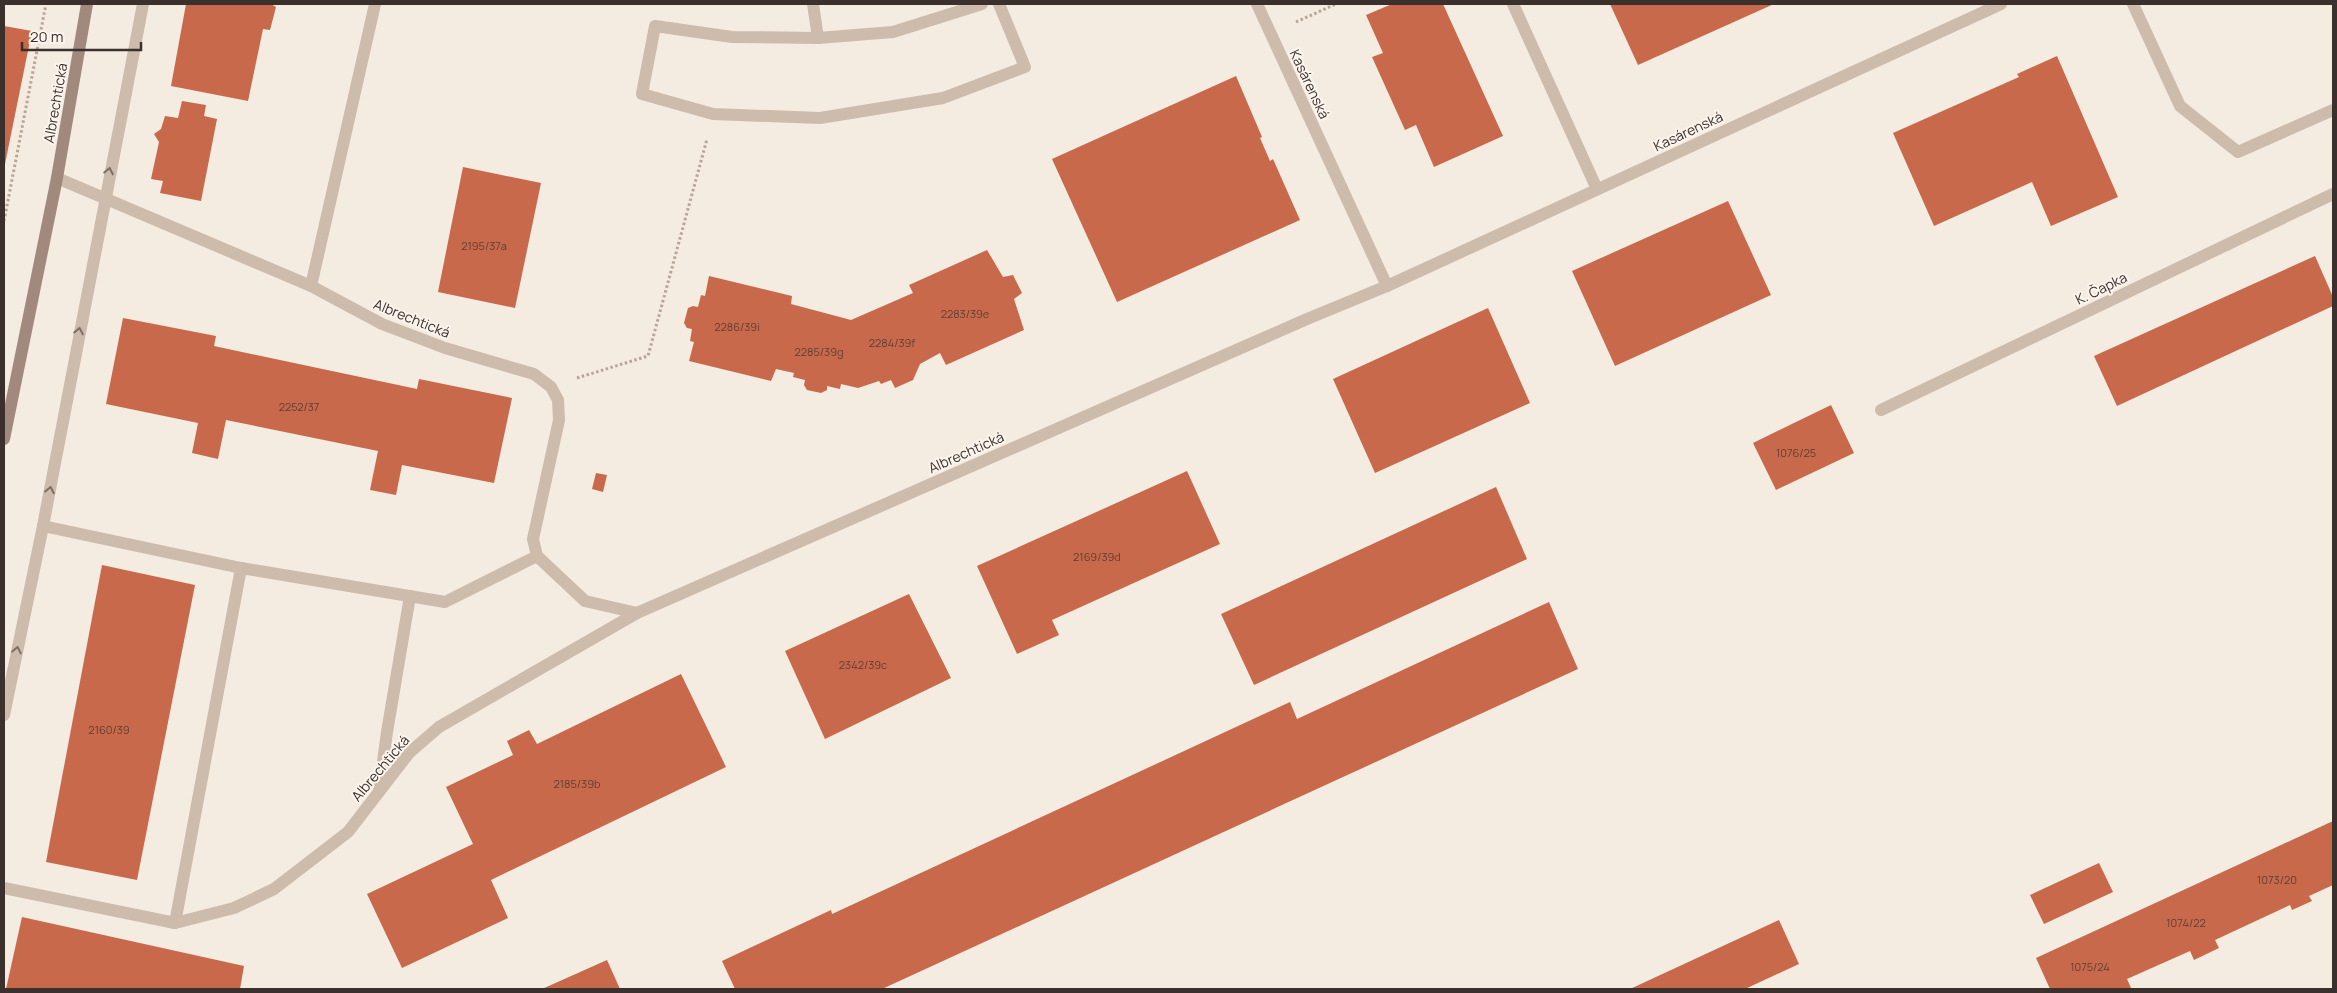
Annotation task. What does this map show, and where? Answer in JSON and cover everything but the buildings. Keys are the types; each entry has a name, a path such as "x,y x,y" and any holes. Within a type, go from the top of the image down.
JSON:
{"main road":[{"name":"Albrechtická","path":"4,439 57,178 87,4"}],"street":[{"path":"4,715 43,526 104,198 143,4"},
{"path":"311,286 375,4"},
{"path":"813,4 818,38"},
{"path":"982,4 893,32 818,38 732,38 655,26 642,94 713,114 820,118 943,98 1025,67 1000,4"},
{"name":"Kasárenská","path":"1257,4 1387,286"},
{"path":"1512,4 1597,189"},
{"name":"Kasárenská","path":"1307,318 1387,286 2001,4"},
{"path":"2133,4 2180,106 2238,152 2333,110"},
{"name":"Albrechtická","path":"57,178 311,286 382,324 445,348 534,374 551,386"},
{"name":"K. Čapka","path":"1881,410 2333,194"},
{"name":"Albrechtická","path":"4,888 175,923 234,908 274,889 348,832 408,753 440,727 637,613 1307,318"},
{"path":"551,386 558,400 559,420 533,539 537,556 585,601 637,613"},
{"path":"43,526 241,568 445,602 537,556"},
{"path":"175,923 241,568"},
{"path":"379,791 410,596"}],"path":[{"path":"4,221 46,4"},
{"path":"1270,34 1336,4"},
{"path":"551,386 648,356 713,114"}]}
